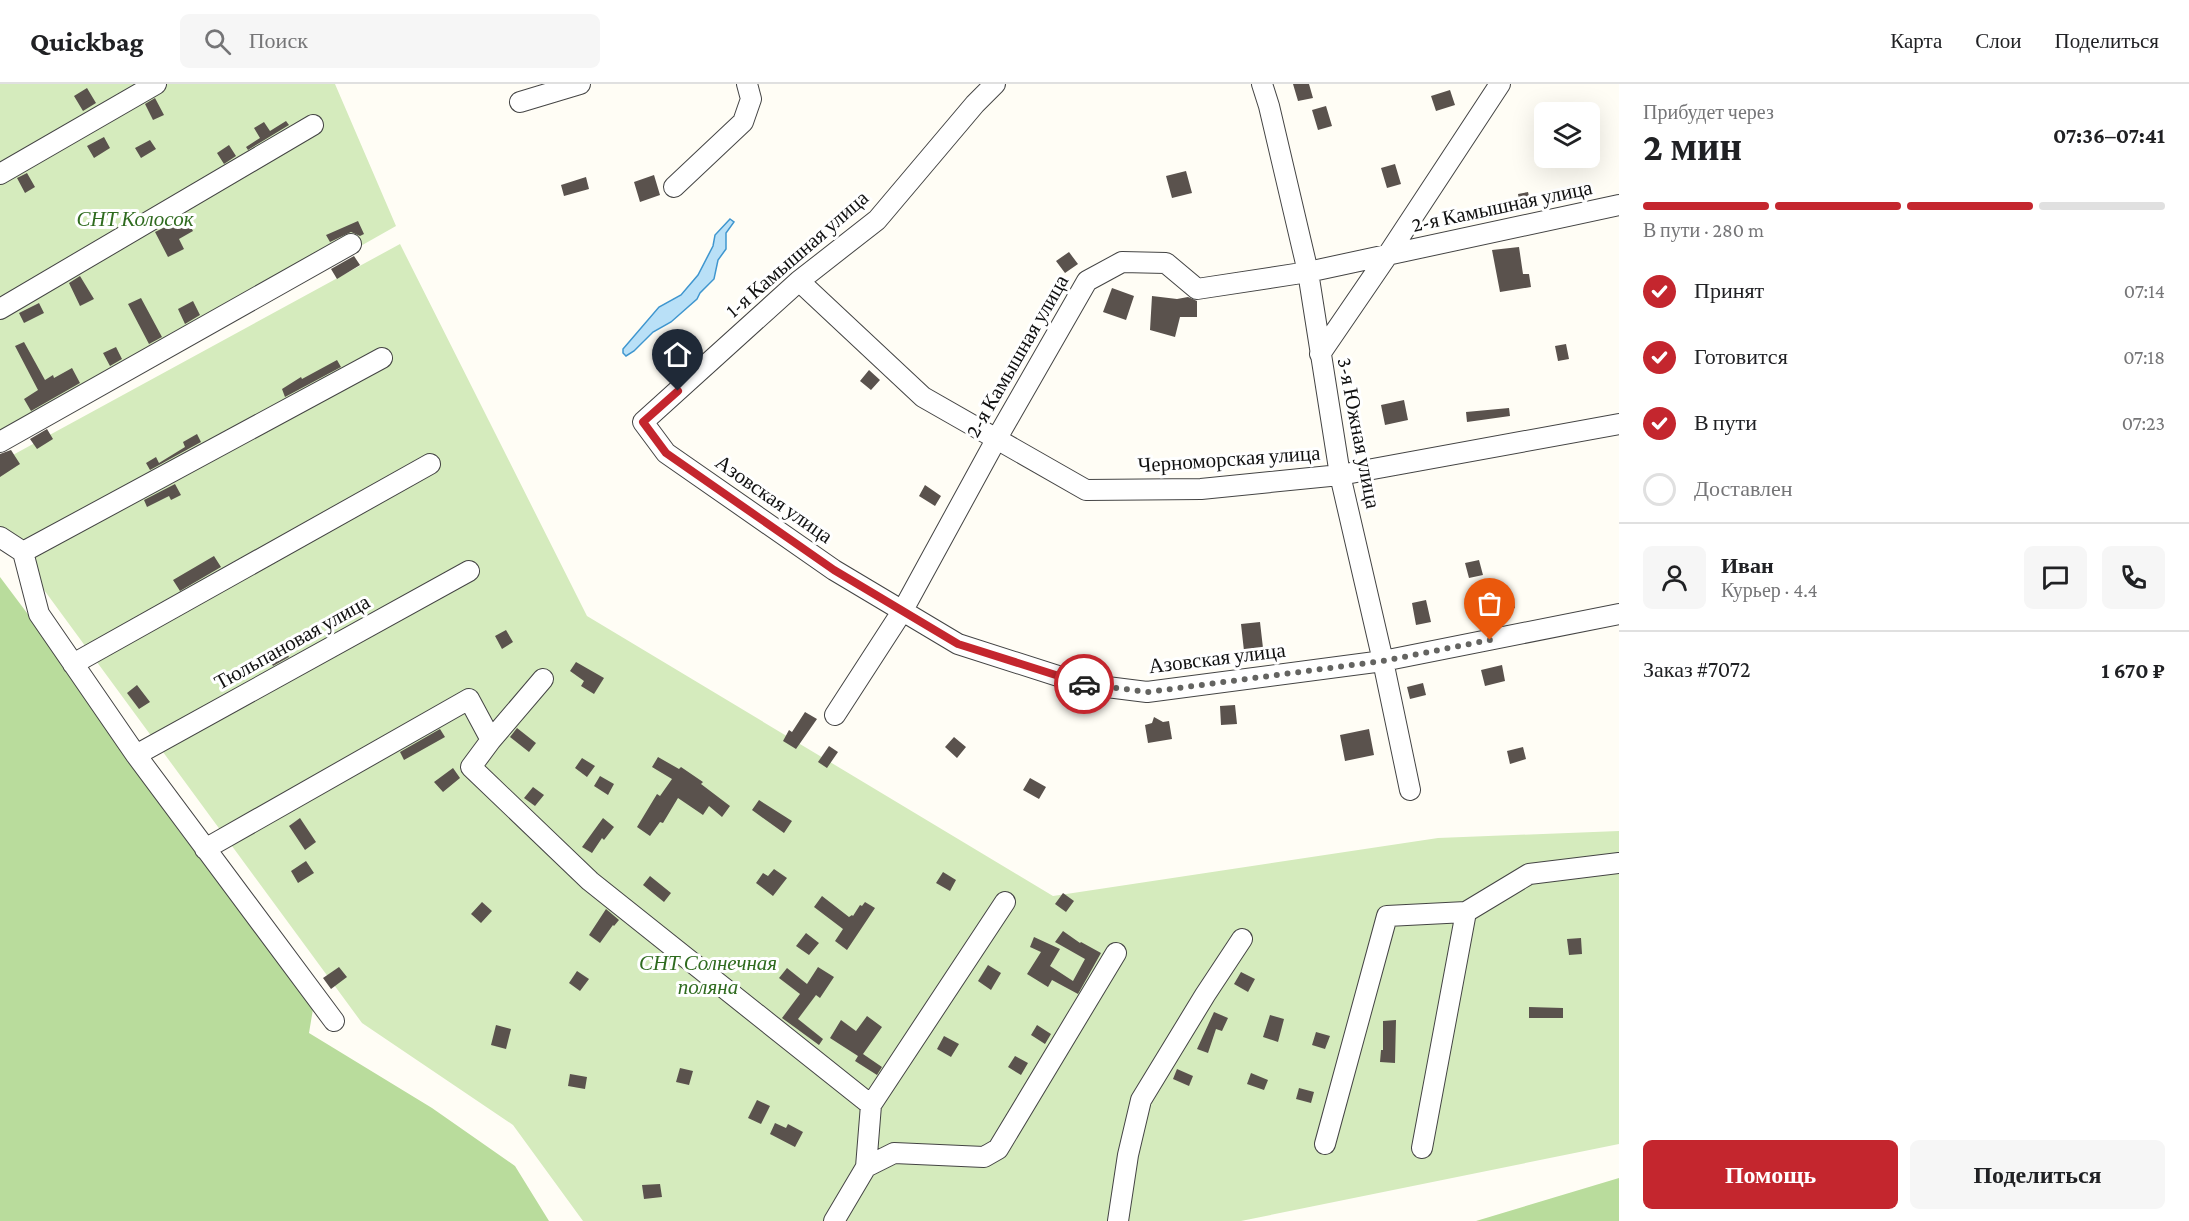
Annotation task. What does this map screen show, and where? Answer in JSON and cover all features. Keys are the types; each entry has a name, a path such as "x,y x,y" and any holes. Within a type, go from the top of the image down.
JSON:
{"street":[{"path":"0,174 156,84"},
{"path":"520,102 580,84"},
{"path":"674,187 744,122 751,99 747,84"},
{"name":"1-я Камышная улица","path":"643,422 799,281 877,220 975,104 995,84"},
{"name":"3-я Южная улица","path":"1262,84 1308,272 1340,475 1410,790"},
{"path":"1320,354 1500,84"},
{"path":"0,309 313,125"},
{"name":"2-я Камышная улица","path":"835,716 903,609 1087,280 1122,262 1166,263 1197,289 1308,272 1619,205"},
{"path":"0,442 351,244"},
{"name":"Черноморская улица","path":"799,281 923,397 1086,490 1201,489 1340,475 1619,424"},
{"path":"22,552 382,358"},
{"name":"Азовская улица","path":"643,422 666,453 834,570 903,609 958,644 1083,684 1148,692 1383,661 1619,614"},
{"path":"73,664 430,464"},
{"path":"0,537 22,552 39,614 73,664 136,755 334,1021"},
{"name":"Тюльпановая улица","path":"136,755 470,571"},
{"path":"543,679 471,767 590,880 871,1105"},
{"path":"205,849 469,699 491,740"},
{"path":"1325,1144 1387,916 1466,912 1529,874 1619,863"},
{"path":"834,1221 866,1167 871,1105 1005,902"},
{"path":"1422,1148 1466,912"},
{"path":"1118,1221 1128,1155 1141,1100 1242,939"},
{"path":"866,1167 894,1154 984,1157 998,1149 1116,953"}],"green space":[{"name":"СНТ Колосок","path":"0,84 335,84 396,226 0,450"},
{"name":"СНТ Солнечная поляна","path":"400,244 587,616 1053,896 1438,838 1619,831 1619,1144 1241,1221 583,1221 513,1125 362,1023 0,530 0,462"},
{"path":"0,577 60,657 179,831 239,907 313,1009 309,1033 432,1108 515,1166 549,1221 0,1221"},
{"path":"1619,1178 1619,1221 1476,1221"}],"water":[{"path":"730,219 734,222 726,233 726,249 718,260 714,279 697,299 671,322 653,332 626,356 623,349 659,307 681,295 698,275 713,246 715,235"}],"building":[{"path":"1293,84 1309,84 1313,98 1298,101"},
{"path":"87,88 96,103 83,111 74,96"},
{"path":"1450,90 1455,105 1436,111 1431,96"},
{"path":"155,98 164,115 153,120 145,104"},
{"path":"1326,106 1332,126 1318,130 1312,110"},
{"path":"286,121 289,125 248,150 246,147 260,138 254,128 264,122 270,131"},
{"path":"104,137 110,148 94,158 87,146"},
{"path":"150,140 156,149 141,158 135,148"},
{"path":"229,145 236,156 224,164 217,153"},
{"path":"1395,164 1401,184 1387,188 1381,168"},
{"path":"1186,171 1192,193 1172,198 1166,176"},
{"path":"27,173 35,187 25,193 17,178"},
{"path":"654,175 660,195 640,202 634,182"},
{"path":"586,177 589,189 564,196 561,185"},
{"path":"1528,192 1532,208 1521,211 1518,194"},
{"path":"185,217 193,231 179,239 184,249 168,257 155,232"},
{"path":"358,221 364,234 360,236 351,232 330,242 326,235"},
{"path":"1519,247 1523,274 1529,274 1531,287 1500,292 1492,250"},
{"path":"1069,252 1078,264 1065,273 1056,261"},
{"path":"354,256 360,265 337,279 331,269"},
{"path":"80,276 94,299 80,306 69,283"},
{"path":"1112,288 1134,296 1126,320 1103,312"},
{"path":"1152,296 1177,299 1188,297 1197,301 1197,317 1180,317 1175,337 1150,330"},
{"path":"141,298 162,337 149,344 128,304"},
{"path":"193,301 200,315 185,324 178,309"},
{"path":"39,303 44,313 24,323 19,313"},
{"path":"24,342 45,380 53,375 54,378 72,368 80,383 31,411 24,399 38,390 15,346"},
{"path":"1566,344 1569,359 1558,361 1555,346"},
{"path":"116,347 122,359 110,366 103,353"},
{"path":"337,360 341,367 285,397 282,389"},
{"path":"869,370 880,380 871,390 860,381"},
{"path":"1404,400 1408,420 1385,425 1381,405"},
{"path":"1509,408 1510,416 1467,422 1466,412"},
{"path":"47,429 53,439 37,449 30,439"},
{"path":"197,434 201,442 150,470 146,463 156,457 159,463 185,447 183,442"},
{"path":"11,450 20,464 0,477 0,454"},
{"path":"175,484 181,495 171,500 169,496 147,507 144,500"},
{"path":"925,485 941,496 935,506 919,496"},
{"path":"214,556 221,567 180,591 173,580"},
{"path":"1479,560 1483,575 1469,578 1465,563"},
{"path":"1512,593 1515,608 1502,611 1499,596"},
{"path":"1426,600 1431,622 1416,625 1412,603"},
{"path":"1260,622 1263,648 1244,651 1241,624"},
{"path":"506,630 513,642 502,649 495,636"},
{"path":"285,648 289,657 273,666 268,656"},
{"path":"576,662 604,678 594,694 581,686 584,681 570,671"},
{"path":"1502,665 1505,681 1485,686 1481,670"},
{"path":"1423,683 1426,695 1410,699 1407,687"},
{"path":"137,685 150,702 139,709 127,693"},
{"path":"1235,705 1237,724 1221,725 1220,706"},
{"path":"805,712 817,719 796,749 783,741 789,730 792,732"},
{"path":"1154,717 1163,722 1169,721 1172,739 1148,743 1145,725 1152,723"},
{"path":"517,728 536,743 529,752 510,737"},
{"path":"440,729 445,737 404,760 400,752"},
{"path":"1369,729 1374,755 1345,761 1340,735"},
{"path":"954,737 966,747 957,758 945,747"},
{"path":"829,746 838,752 827,768 818,762"},
{"path":"1523,747 1526,759 1510,764 1507,751"},
{"path":"658,757 679,769 681,767 703,782 701,784 730,806 722,817 709,806 703,815 678,798 663,823 660,822 650,836 637,827 657,794 660,796 672,779 652,767"},
{"path":"582,758 595,766 587,777 575,768"},
{"path":"453,768 460,778 443,792 434,782"},
{"path":"600,776 614,784 608,795 594,786"},
{"path":"1030,778 1046,787 1039,799 1023,790"},
{"path":"533,787 544,795 535,806 524,798"},
{"path":"759,800 792,821 784,833 752,810"},
{"path":"300,818 316,842 305,850 289,826"},
{"path":"603,818 614,827 604,840 602,838 592,853 582,847"},
{"path":"306,861 314,873 298,883 291,871"},
{"path":"774,869 787,878 773,896 756,883 763,873 768,876"},
{"path":"943,872 956,880 950,891 936,883"},
{"path":"650,876 671,893 664,902 643,885"},
{"path":"1063,893 1074,901 1066,912 1055,904"},
{"path":"822,896 849,917 853,916 860,905 862,906 865,902 875,908 847,950 835,941 843,929 814,907"},
{"path":"482,902 492,911 481,923 471,914"},
{"path":"606,909 619,920 600,943 589,935"},
{"path":"1063,931 1080,943 1101,953 1078,994 1052,980 1048,987 1027,974 1041,952 1030,947 1034,937 1060,949 1050,966 1073,981 1085,959 1055,942"},
{"path":"806,933 819,943 809,955 796,946"},
{"path":"1581,938 1582,954 1569,955 1567,939"},
{"path":"988,965 1001,973 991,990 978,981"},
{"path":"339,967 347,977 331,989 323,978"},
{"path":"818,967 834,977 820,998 816,995 798,1019 823,1039 819,1045 782,1018 800,994 779,978 787,968 807,984"},
{"path":"577,971 589,979 580,991 569,983"},
{"path":"1241,972 1255,979 1248,992 1234,984"},
{"path":"1529,1007 1563,1008 1563,1018 1529,1018"},
{"path":"1214,1012 1228,1018 1222,1031 1216,1029 1208,1053 1197,1049"},
{"path":"1270,1015 1284,1019 1278,1042 1263,1037"},
{"path":"867,1016 882,1027 863,1054 882,1067 877,1075 855,1061 858,1056 830,1038 841,1020 856,1031"},
{"path":"1396,1020 1395,1063 1380,1062 1381,1050 1383,1050 1383,1021"},
{"path":"496,1025 511,1029 506,1049 491,1045"},
{"path":"1037,1025 1051,1034 1045,1044 1031,1035"},
{"path":"1316,1032 1330,1036 1325,1049 1312,1045"},
{"path":"944,1036 959,1044 951,1057 937,1049"},
{"path":"1015,1056 1028,1063 1021,1075 1008,1067"},
{"path":"680,1068 693,1071 689,1085 676,1082"},
{"path":"1177,1069 1193,1076 1189,1086 1173,1079"},
{"path":"1251,1073 1268,1080 1264,1090 1247,1084"},
{"path":"570,1074 587,1077 585,1089 568,1086"},
{"path":"1299,1088 1314,1092 1311,1103 1296,1099"},
{"path":"757,1100 770,1106 761,1124 748,1118"},
{"path":"775,1123 786,1128 788,1124 803,1132 795,1147 770,1134"},
{"path":"660,1184 662,1197 644,1199 642,1185"}],"way so far":[{"path":"1084,684 1148,692 1383,661 1490,640"}],"route":[{"path":"678,391 643,422 666,453 834,570 903,609 958,644 1084,684"}]}
